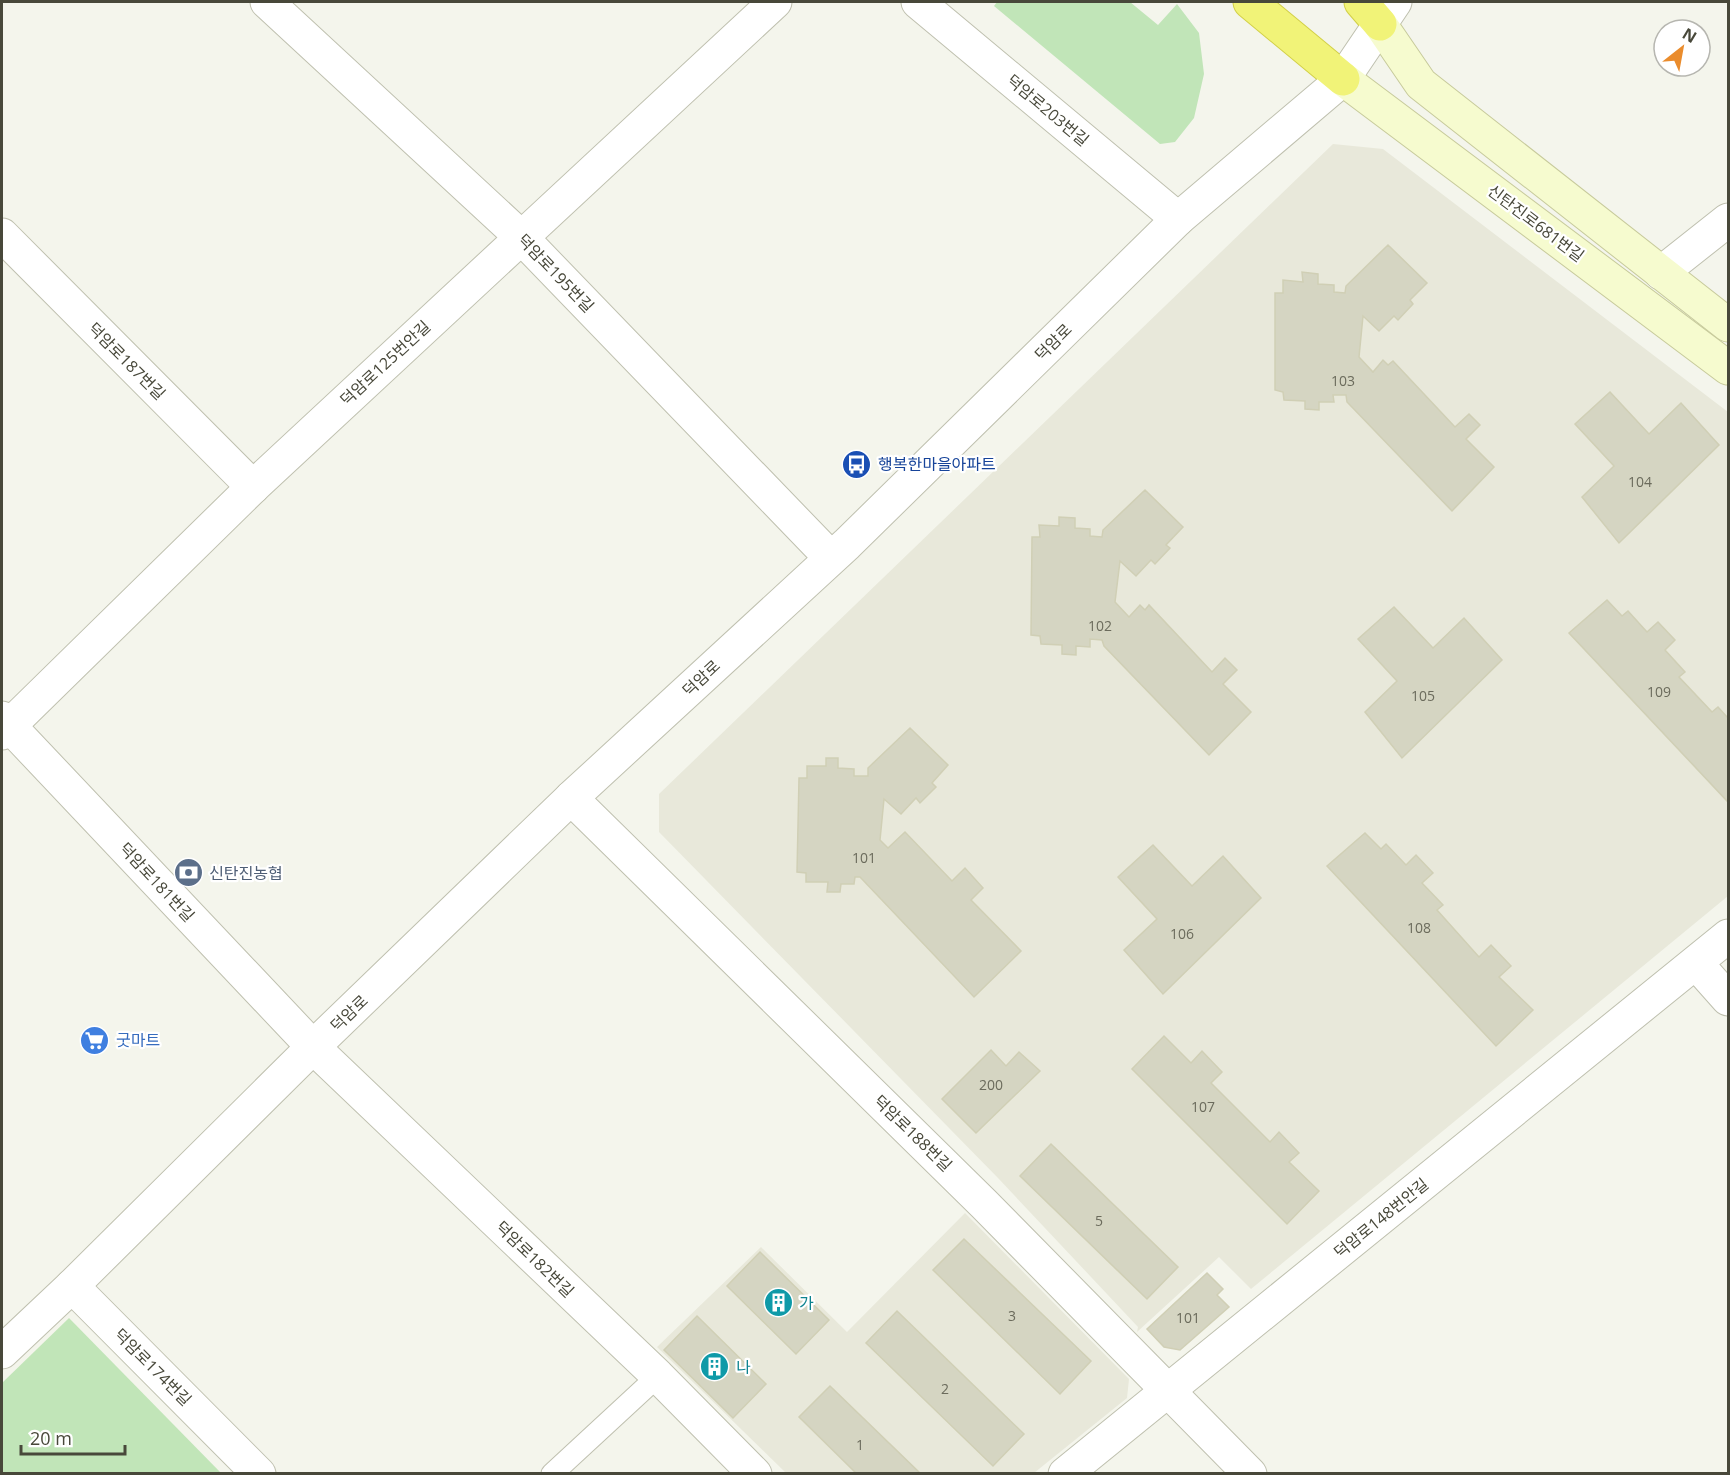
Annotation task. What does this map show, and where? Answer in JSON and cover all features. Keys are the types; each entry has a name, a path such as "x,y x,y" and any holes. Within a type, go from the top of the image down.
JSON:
{"highway":[{"path":"1250,2 1343,79"}],"main road":[{"path":"1379,9 1421,84 1728,325"},
{"name":"신탄진로681번길","path":"1343,79 1728,368"}],"street":[{"name":"덕암로195번길","path":"267,2 520,236 831,558"},
{"name":"덕암로125번안길","path":"4,725 520,236 775,2"},
{"name":"덕암로203번길","path":"918,2 1178,219"},
{"name":"덕암로","path":"2,1352 571,798 831,558 1178,219 1343,79 1379,9"},
{"path":"1661,273 1728,220"},
{"name":"덕암로187번길","path":"2,235 253,487"},
{"name":"덕암로181번길","path":"4,725 313,1047"},
{"name":"덕암로188번길","path":"571,798 984,1204 1250,1473"},
{"name":"덕암로148번안길","path":"1065,1473 1728,936"},
{"path":"1696,963 1728,999"},
{"name":"덕암로182번길","path":"313,1047 658,1376 754,1473"},
{"name":"덕암로174번길","path":"72,1286 259,1473"}],"lane":[{"path":"552,1473 658,1376"}],"shaded area":[{"name":"행복한마을아파트","path":"1333,144 1383,149 1728,412 1728,896 1251,1289 1219,1257 1137,1332 1138,1327 998,1178 659,832 659,794"},
{"path":"965,1213 1129,1379 1127,1398 1034,1473 786,1473 657,1347 761,1247 847,1332"}],"green space":[{"path":"997,2 1130,2 1158,25 1177,4 1199,33 1204,74 1194,118 1175,142 1160,144 994,6"},
{"path":"69,1318 221,1473 2,1473 2,1383"}],"building":[{"path":"1388,245 1427,283 1410,300 1413,304 1398,320 1394,316 1379,331 1363,316 1359,357 1373,372 1383,360 1388,365 1393,361 1455,427 1469,414 1480,425 1466,439 1494,467 1452,511 1347,402 1346,395 1333,395 1334,402 1319,402 1319,410 1305,409 1305,401 1284,400 1283,392 1275,390 1275,293 1283,293 1283,280 1303,282 1302,272 1318,274 1318,284 1334,285 1334,292 1345,293 1346,286"},
{"path":"1610,392 1649,434 1681,403 1719,445 1619,543 1582,497 1614,466 1575,424"},
{"path":"1145,490 1183,527 1166,545 1170,548 1155,564 1151,560 1136,576 1120,561 1115,602 1129,617 1140,605 1145,610 1149,605 1212,672 1225,658 1237,670 1223,684 1251,712 1209,755 1104,646 1102,640 1090,639 1090,647 1076,646 1076,655 1062,654 1062,645 1041,644 1040,636 1031,635 1032,537 1040,537 1039,525 1059,526 1059,517 1075,518 1075,528 1090,529 1090,536 1102,537 1103,530"},
{"path":"1607,600 1622,616 1628,611 1647,632 1658,622 1675,640 1665,650 1685,672 1679,677 1712,712 1718,707 1728,718 1728,802 1569,633"},
{"path":"1394,607 1433,648 1464,618 1502,660 1402,758 1365,712 1397,681 1358,639"},
{"path":"910,728 948,765 932,783 936,787 920,803 916,798 901,814 884,799 880,840 888,848 905,832 952,881 965,868 983,888 971,900 1021,951 974,997 860,877 855,877 854,884 841,884 840,892 827,892 828,882 806,882 806,873 797,872 799,778 807,778 807,766 826,766 826,758 838,758 838,768 854,769 854,776 868,776 868,768"},
{"path":"1365,833 1381,849 1386,844 1406,865 1416,855 1433,873 1422,883 1443,905 1437,910 1479,957 1491,945 1511,966 1499,977 1533,1010 1496,1046 1327,866"},
{"path":"1153,845 1192,886 1223,856 1261,898 1163,994 1124,950 1157,919 1118,877"},
{"path":"1164,1036 1191,1063 1202,1051 1222,1072 1211,1083 1270,1142 1279,1132 1299,1153 1289,1162 1319,1191 1287,1224 1132,1069"},
{"path":"991,1050 1006,1066 1019,1052 1040,1071 976,1133 942,1099"},
{"path":"1051,1144 1178,1267 1147,1299 1020,1176"},
{"path":"964,1239 1091,1361 1060,1394 933,1270"},
{"name":"가","path":"760,1252 829,1320 796,1354 727,1286"},
{"path":"1207,1273 1223,1289 1217,1295 1229,1307 1180,1350 1164,1347 1147,1329"},
{"path":"897,1311 1024,1434 993,1466 866,1343"},
{"name":"나","path":"697,1316 766,1384 733,1418 664,1350"},
{"path":"830,1386 921,1474 857,1474 799,1417"}],"place":[{"name":"행복한마을아파트","path":"857,464"},
{"name":"신탄진농협","path":"188,873"},
{"name":"굿마트","path":"95,1040"},
{"name":"가","path":"778,1303"},
{"name":"나","path":"715,1367"}]}
